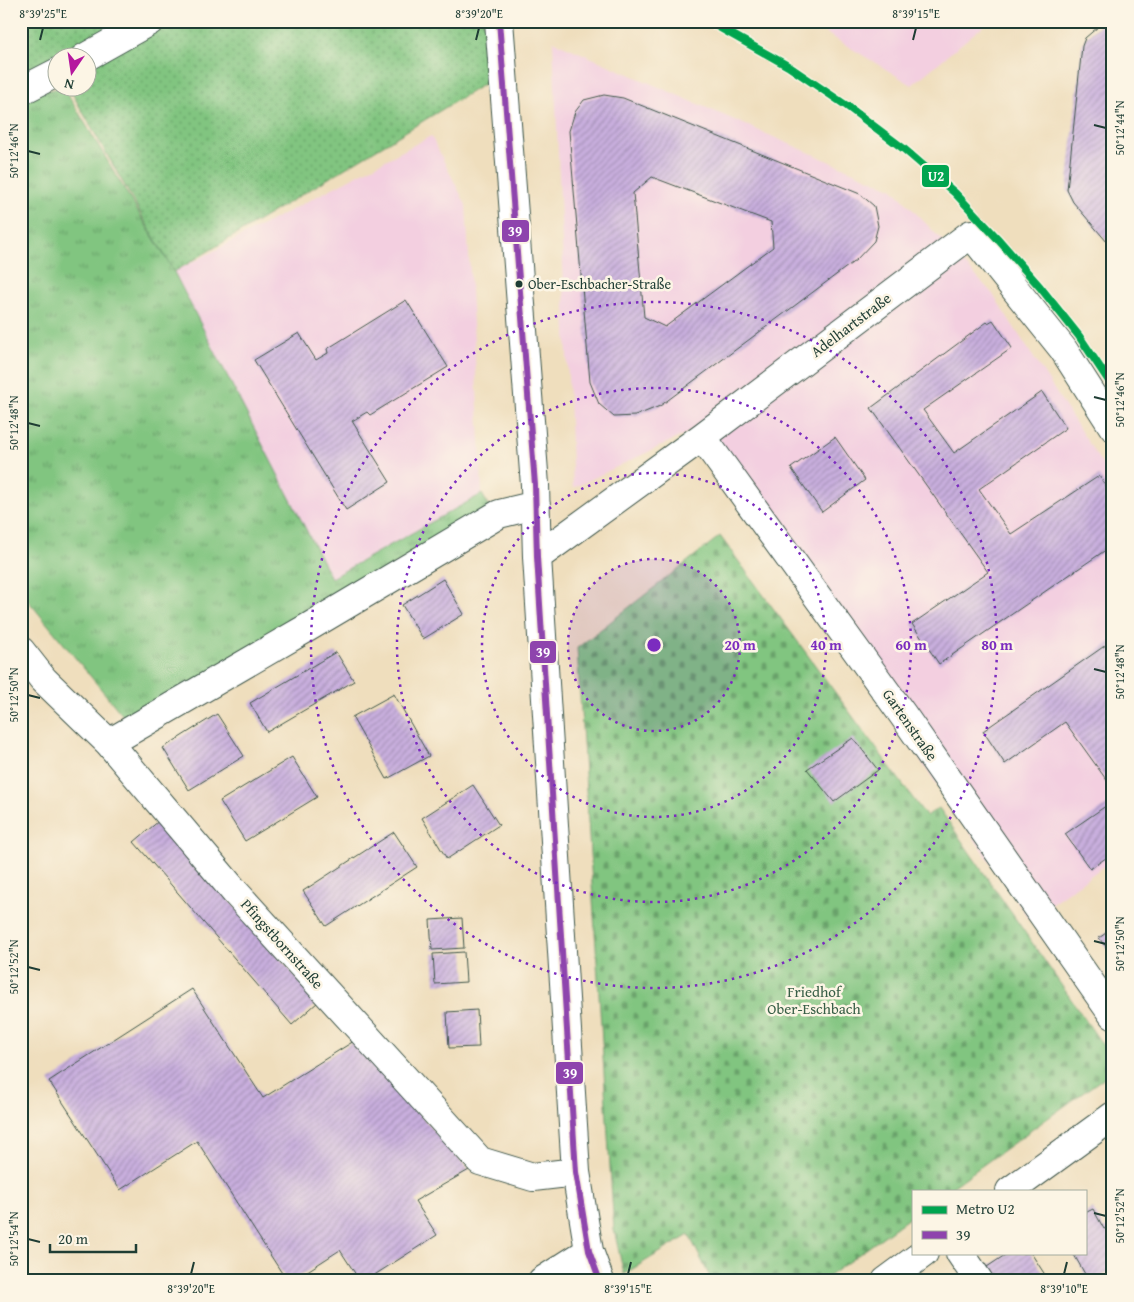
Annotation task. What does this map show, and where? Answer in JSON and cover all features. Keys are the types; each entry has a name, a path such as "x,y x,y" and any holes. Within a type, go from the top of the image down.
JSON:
{"street":[{"path":"98,50 150,21"},
{"path":"499,21 536,505 537,556 576,1172 589,1251 600,1281"},
{"path":"21,91 48,77"},
{"name":"Adelhartstraße","path":"537,556 702,438 971,234 1062,349 1113,427"},
{"name":"Gartenstraße","path":"702,438 904,715 1113,1015"},
{"path":"109,743 499,514 536,505"},
{"name":"Pfingstbornstraße","path":"21,651 43,680 109,743 235,892 480,1161 533,1177 576,1172"},
{"path":"1011,1190 1113,1116"},
{"path":"542,1281 589,1251"},
{"path":"886,1281 923,1254"},
{"path":"961,1254 979,1281"}],"shaded area":[{"path":"806,21 989,21 912,85"},
{"path":"553,41 893,189 992,293 1113,481 1113,860 1029,919 694,430 573,488"},
{"path":"431,136 466,205 482,494 331,579 174,272"}],"green space":[{"path":"21,21 484,21 489,81 174,272 75,98 98,98 98,48 48,48 48,73 21,85"},
{"path":"48,90 48,98 70,98 174,272 331,578 482,494 490,508 129,723 21,592 21,97"},
{"name":"Friedhof Ober-Eschbach","path":"720,536 926,816 939,808 1113,1060 1113,1071 948,1190 912,1190 912,1216 822,1281 712,1281 689,1235 624,1274 614,1230 577,648"}],"building":[{"path":"1105,21 1113,21 1113,249 1073,202 1067,190 1082,46 1085,38"},
{"path":"604,95 623,98 860,194 874,206 878,226 874,241 856,260 660,406 635,416 614,417 599,404 590,382 569,131 575,112 584,100","holes":["652,177 771,222 773,247 665,327 644,317 633,193"]},
{"path":"406,300 448,367 370,415 367,412 352,421 390,482 346,510 254,360 299,333 316,360 328,353 327,349"},
{"path":"993,320 1012,348 923,410 954,453 1042,392 1066,428 979,489 1011,534 1099,476 1113,496 1113,545 939,664 912,624 988,572 871,408 987,322"},
{"path":"835,437 865,480 822,512 791,468"},
{"path":"443,579 464,614 423,639 402,605"},
{"path":"1113,640 1113,789 1065,722 1005,764 983,731"},
{"path":"336,652 354,681 267,732 250,703"},
{"path":"394,694 429,756 387,779 352,717"},
{"path":"217,714 244,756 189,790 163,748"},
{"path":"853,738 878,770 834,802 807,769"},
{"path":"292,757 317,797 245,841 220,801"},
{"path":"473,785 499,825 447,859 422,818"},
{"path":"1113,801 1113,853 1090,869 1065,834"},
{"path":"160,820 318,1002 292,1025 134,842"},
{"path":"394,832 417,867 326,926 303,891"},
{"path":"462,918 464,948 432,950 430,920"},
{"path":"1113,928 1113,956 1099,938"},
{"path":"464,952 466,982 435,984 433,954"},
{"path":"192,989 263,1098 354,1041 469,1170 415,1201 437,1235 365,1281 360,1281 340,1250 292,1281 287,1281 197,1141 120,1190 49,1081"},
{"path":"477,1010 479,1047 449,1048 447,1012"},
{"path":"1093,1209 1104,1229 1113,1225 1113,1270 1093,1281 1089,1281 1074,1254 1086,1254 1086,1212"},
{"path":"1006,1254 1032,1254 1049,1281 992,1281 984,1269"}],"metro line":[{"name":"U2","path":"708,21 788,66 847,106 904,149 955,193 1040,287 1079,336 1113,387"}],"transit line":[{"name":"39","path":"499,21 535,485 537,557 576,1172 589,1251 600,1281"}],"place":[{"name":"Ober-Eschbacher-Straße","path":"519,284"}]}
